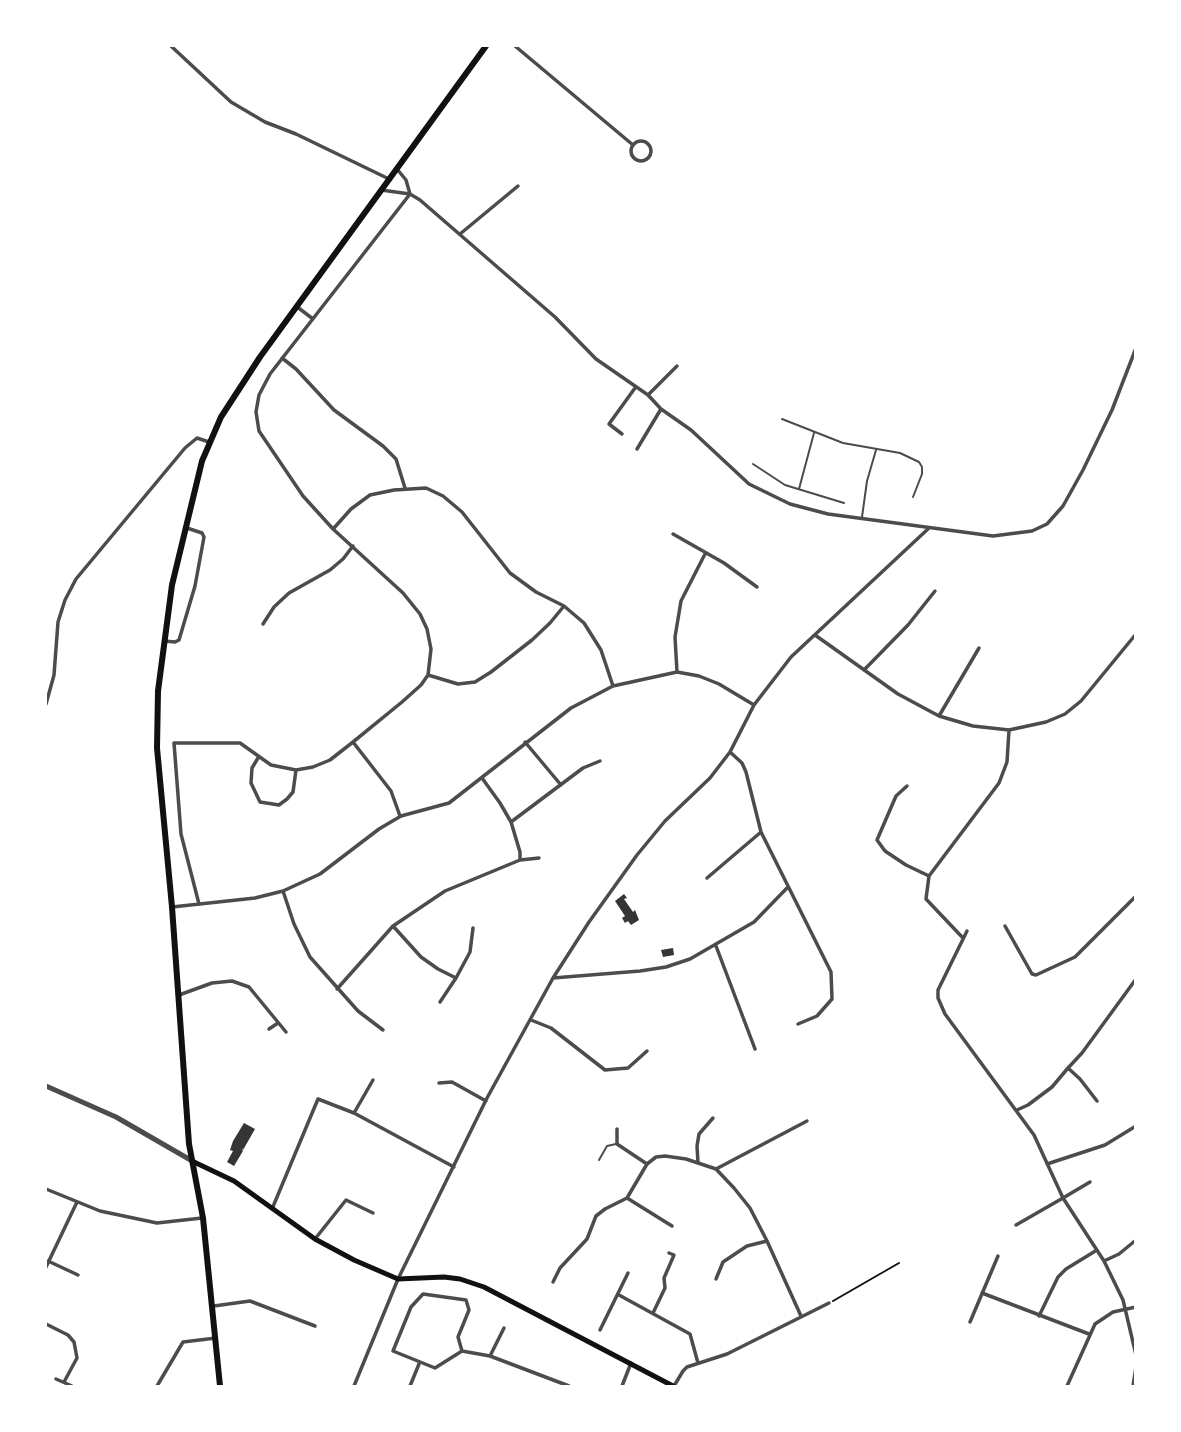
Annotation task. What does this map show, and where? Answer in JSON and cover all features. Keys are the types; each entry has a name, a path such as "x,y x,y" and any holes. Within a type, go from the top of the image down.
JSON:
{"main road":[{"path":"220,1387 203,1218 189,1144 172,907 157,748 158,691 172,585 202,461 221,417 296,306 486,46"},
{"path":"194,1162 234,1181 315,1239 354,1260 398,1279 444,1277 484,1287 673,1387"}],"street":[{"path":"171,46 231,102 265,122 389,179"},
{"path":"515,46 633,145"},
{"path":"640,141 647,143 651,150 649,157 643,161 636,160 631,152 633,145 640,141"},
{"path":"397,168 406,180 410,194"},
{"path":"460,234 518,186"},
{"path":"381,190 410,194 420,200 555,317 596,359 648,395 661,409 691,430 741,477 760,490 806,509 993,536 1032,531 1048,524 1063,506 1083,470 1108,419 1136,348"},
{"path":"199,904 181,834 174,743 240,743 271,765 296,770 313,767 330,760 352,743 421,685 428,675 432,649 428,629 420,614 403,593 333,528 297,488 259,431 256,412 259,395 282,358 410,194"},
{"path":"296,306 313,318"},
{"path":"282,358 296,369 334,410 383,446 396,459 405,488"},
{"path":"648,395 677,366"},
{"path":"622,434 609,424 635,388"},
{"path":"637,449 661,409"},
{"path":"46,704 54,675 58,622 76,579 185,448 197,439 209,442"},
{"path":"333,528 351,509 370,495 405,488 426,488 443,496 462,512 510,573 536,592 564,606 584,623 601,650 613,686"},
{"path":"164,641 179,640 195,586 204,542 202,533 185,528"},
{"path":"354,1387 398,1279 486,1101 553,978 637,855 665,821 710,778 730,752 754,705 791,657 929,528"},
{"path":"666,537 672,532 757,587"},
{"path":"263,624 274,607 289,593 330,570 353,546"},
{"path":"677,672 675,637 681,601 705,554"},
{"path":"864,670 908,625 935,591"},
{"path":"428,675 458,684 475,682 531,640 564,606"},
{"path":"815,635 898,694 939,716 973,726 1009,730 1046,722 1065,714 1081,701 1136,634"},
{"path":"939,716 979,648"},
{"path":"172,907 255,898 283,891 320,874 379,829 401,817 449,803 571,708 613,686 677,672 709,680 754,705"},
{"path":"963,938 926,899 929,876 999,783 1007,762 1009,730"},
{"path":"525,742 561,785"},
{"path":"352,743 391,791 401,817"},
{"path":"730,752 742,763 761,832 831,972 832,999 817,1016 798,1024"},
{"path":"258,758 252,768 251,783 260,802 279,805 287,799 293,792 296,770"},
{"path":"511,822 583,768 600,761"},
{"path":"482,778 511,822 520,860"},
{"path":"906,786 896,796 877,840 885,851 929,876"},
{"path":"707,878 761,832"},
{"path":"337,989 393,926 445,891 520,860 539,858"},
{"path":"553,978 666,967 690,959 754,922 788,887"},
{"path":"283,891 294,924 310,957 358,1011 383,1030"},
{"path":"1005,926 1032,974 1036,975 1076,957 1136,896"},
{"path":"393,926 421,957 456,978"},
{"path":"440,1003 470,952 473,928"},
{"path":"967,930 938,989 938,998 945,1014 1034,1135 1064,1199 1104,1261 1123,1300 1136,1355"},
{"path":"716,946 755,1049"},
{"path":"1017,1110 1052,1087 1082,1053 1136,979"},
{"path":"177,996 212,983 232,981 249,987 286,1032"},
{"path":"531,1020 551,1028 605,1070 628,1068 647,1051"},
{"path":"269,1028 278,1023"},
{"path":"1068,1068 1097,1101"},
{"path":"354,1113 373,1080"},
{"path":"439,1083 452,1082 486,1101"},
{"path":"46,1086 116,1117 194,1162"},
{"path":"272,1209 318,1099 354,1113 454,1167"},
{"path":"698,1163 699,1135 713,1118"},
{"path":"716,1168 807,1121"},
{"path":"1047,1164 1105,1145 1136,1126"},
{"path":"617,1129 617,1144 647,1164"},
{"path":"554,1282 560,1269 587,1239 596,1216 627,1198 647,1164 656,1157 665,1156 716,1168 750,1208 801,1316"},
{"path":"1016,1224 1090,1182"},
{"path":"46,1189 100,1211 157,1223 203,1218"},
{"path":"627,1198 672,1226"},
{"path":"315,1239 346,1200 373,1213"},
{"path":"46,1268 77,1202"},
{"path":"1104,1261 1119,1254 1136,1240"},
{"path":"716,1279 723,1262 747,1246 767,1241"},
{"path":"1039,1316 1058,1277 1097,1250"},
{"path":"653,1313 665,1288 664,1278 674,1255 670,1253"},
{"path":"970,1322 998,1256"},
{"path":"48,1261 78,1275"},
{"path":"600,1331 628,1273"},
{"path":"982,1293 1089,1334"},
{"path":"462,1351 458,1337 469,1310 466,1300 423,1294 411,1307 393,1351 419,1364 435,1368 462,1351 490,1356 569,1387"},
{"path":"619,1295 690,1334 698,1363"},
{"path":"211,1307 250,1301 315,1326"},
{"path":"673,1387 683,1371 727,1354 829,1303"},
{"path":"1067,1387 1089,1334 1103,1317 1124,1308 1136,1307"},
{"path":"46,1324 68,1335 74,1342 77,1358 64,1382"},
{"path":"490,1356 504,1328"},
{"path":"157,1387 183,1342 216,1338"},
{"path":"622,1387 631,1363"},
{"path":"410,1387 419,1364"},
{"path":"1133,1387 1136,1367"},
{"path":"55,1379 72,1387"}],"lane":[{"path":"782,419 843,443 900,453 919,462 922,474 914,497"},
{"path":"799,489 814,432"},
{"path":"862,518 867,481 876,448"},
{"path":"753,464 785,485 844,503"},
{"path":"599,1160 607,1146 617,1144"}],"path":[{"path":"829,1303 899,1263"}],"building":[{"path":"624,894 627,898 624,899 633,912 635,910 639,920 631,925 628,921 625,923 622,918 625,916 615,901"},
{"path":"673,948 674,955 663,957 661,950"},
{"path":"244,1123 255,1129 243,1150 241,1148 243,1151 234,1166 227,1162 233,1151 230,1150 233,1141"}]}
